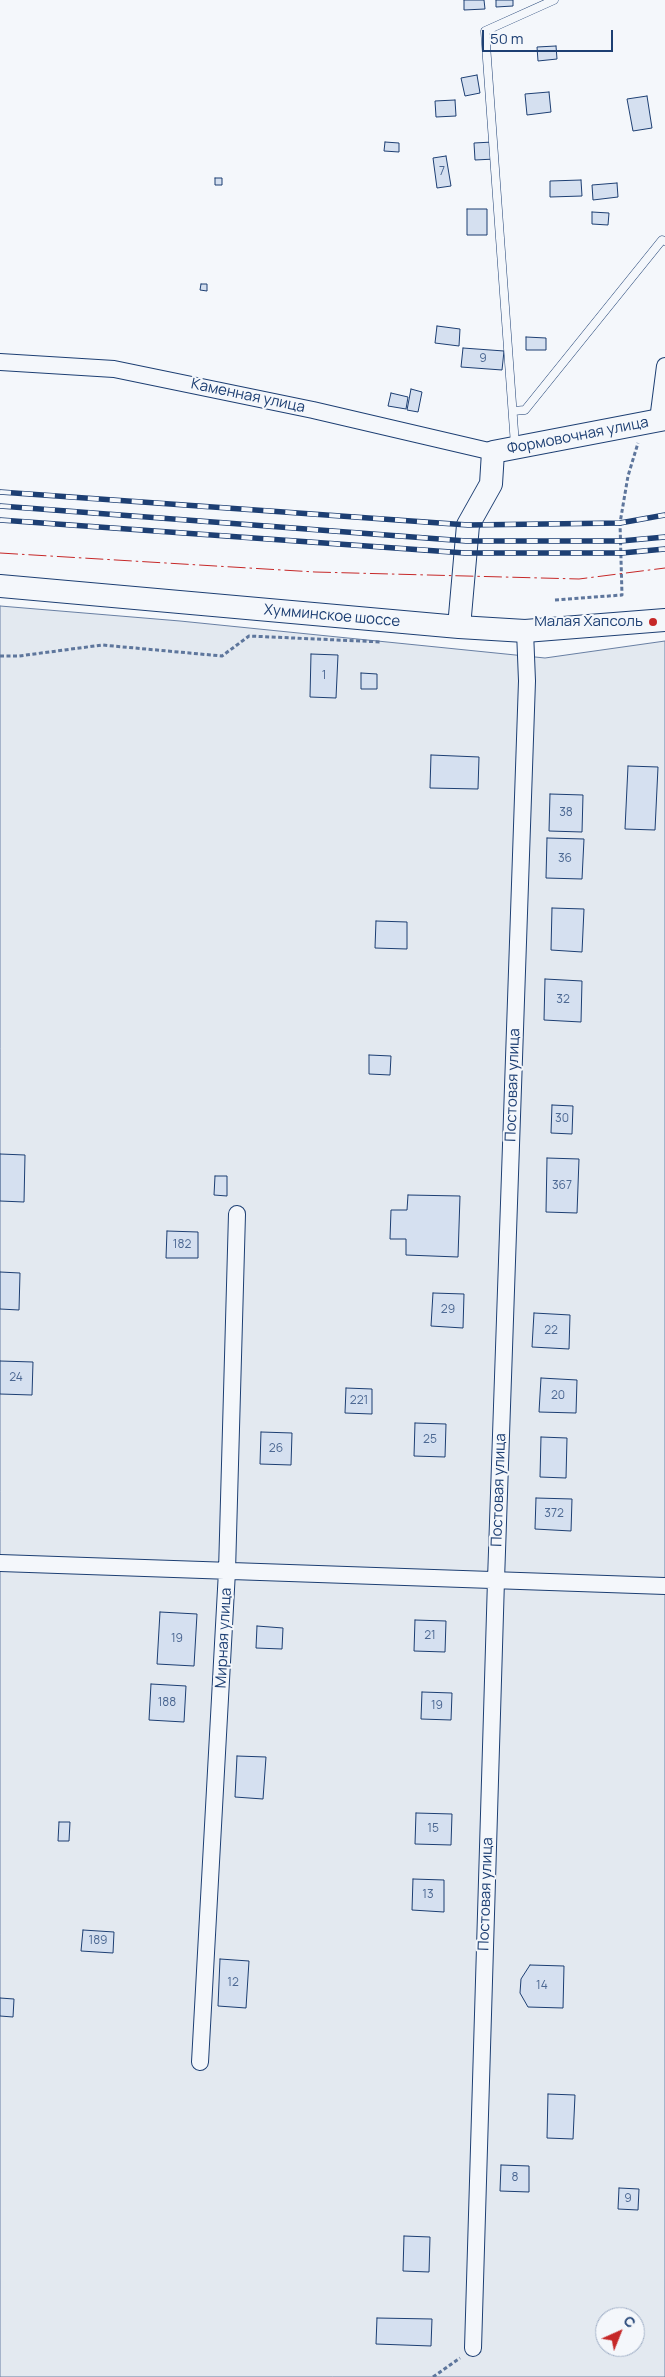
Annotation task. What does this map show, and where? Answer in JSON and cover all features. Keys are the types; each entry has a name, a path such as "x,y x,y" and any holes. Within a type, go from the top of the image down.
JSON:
{"main road":[{"name":"Формовочная улица","path":"459,627 468,525 491,484 493,452 656,421"},
{"name":"Хумминское шоссе","path":"0,586 459,627 525,631 665,620"}],"street":[{"name":"Каменная улица","path":"0,362 114,369 313,410 493,452"},
{"path":"656,421 665,366"},
{"name":"Постовая улица","path":"472,2348 527,681 525,631"},
{"name":"Мирная улица","path":"200,2062 228,1571 237,1214"},
{"path":"0,1563 665,1586"}],"lane":[{"path":"516,448 485,31 554,0"},
{"path":"513,412 525,410 662,240 665,241"}],"path":[{"path":"555,600 622,595 620,523 628,476 656,421"},
{"path":"0,656 19,656 102,645 222,656 249,636 387,642"},
{"path":"433,2377 472,2348"}],"shaded area":[{"path":"0,606 180,621 545,658 665,641 665,2377 0,2377"}],"building":[{"path":"464,0 484,0 485,9 464,10"},
{"path":"496,0 513,0 513,6 496,7"},
{"path":"556,46 557,59 538,61 537,47"},
{"path":"477,75 480,93 465,96 461,78"},
{"path":"549,92 551,112 527,115 525,94"},
{"path":"647,96 652,128 633,131 627,99"},
{"path":"455,100 456,116 436,117 435,101"},
{"path":"385,142 399,143 399,152 384,151"},
{"path":"493,142 495,159 475,160 474,143"},
{"path":"446,156 451,186 437,188 433,158"},
{"path":"215,178 222,178 222,185 215,185"},
{"path":"581,180 582,196 550,197 550,181"},
{"path":"617,183 618,197 593,200 592,185"},
{"path":"467,209 487,209 487,235 467,235"},
{"path":"592,212 609,213 608,225 592,224"},
{"path":"201,284 207,284 207,291 200,290"},
{"path":"437,326 460,329 459,346 435,343"},
{"path":"526,337 546,338 546,350 526,350"},
{"path":"463,348 504,351 502,370 461,367"},
{"path":"411,389 422,392 418,412 407,410"},
{"path":"391,393 408,397 406,409 388,406"},
{"path":"311,654 338,655 336,698 310,697"},
{"path":"361,673 377,674 377,689 361,689"},
{"path":"431,755 479,757 478,789 430,788"},
{"path":"628,766 658,767 655,830 625,829"},
{"path":"550,794 583,795 582,832 549,831"},
{"path":"547,838 584,839 582,879 546,878"},
{"path":"552,908 584,909 582,952 551,950"},
{"path":"376,921 407,922 407,949 375,948"},
{"path":"545,979 582,981 581,1022 544,1020"},
{"path":"369,1055 391,1056 390,1075 369,1074"},
{"path":"552,1105 573,1106 572,1134 551,1133"},
{"path":"0,1154 25,1155 24,1202 0,1201"},
{"path":"547,1158 579,1159 577,1213 546,1212"},
{"path":"215,1176 227,1176 227,1196 214,1195"},
{"path":"408,1195 460,1196 458,1257 406,1255 406,1239 390,1239 391,1210 407,1210"},
{"path":"167,1231 198,1232 198,1258 166,1258"},
{"path":"0,1272 20,1273 19,1310 0,1309"},
{"path":"433,1293 464,1294 463,1328 431,1326"},
{"path":"534,1313 570,1315 569,1349 532,1347"},
{"path":"0,1361 33,1362 32,1395 0,1394"},
{"path":"541,1378 577,1380 576,1413 539,1412"},
{"path":"346,1388 372,1389 372,1414 345,1413"},
{"path":"415,1423 446,1424 445,1457 414,1456"},
{"path":"261,1432 292,1433 291,1465 260,1464"},
{"path":"541,1437 567,1438 566,1478 540,1477"},
{"path":"536,1498 572,1499 571,1531 535,1529"},
{"path":"160,1612 197,1614 194,1666 157,1664"},
{"path":"415,1620 446,1621 445,1652 414,1651"},
{"path":"257,1626 283,1628 282,1649 256,1648"},
{"path":"151,1684 186,1686 184,1722 149,1720"},
{"path":"422,1692 452,1693 451,1720 421,1719"},
{"path":"237,1756 266,1757 263,1799 235,1797"},
{"path":"416,1813 452,1814 451,1845 415,1844"},
{"path":"59,1822 70,1822 69,1841 58,1841"},
{"path":"413,1879 444,1880 444,1912 412,1910"},
{"path":"83,1930 114,1932 113,1953 81,1951"},
{"path":"220,1959 249,1961 246,2008 218,2006"},
{"path":"530,1965 564,1966 563,2008 528,2007 520,1993 521,1979"},
{"path":"0,1998 14,1999 13,2017 0,2016"},
{"path":"548,2094 575,2095 573,2139 547,2138"},
{"path":"501,2165 529,2166 529,2192 500,2191"},
{"path":"619,2188 639,2189 638,2210 618,2209"},
{"path":"404,2236 430,2237 429,2272 403,2271"},
{"path":"377,2318 432,2319 431,2346 376,2344"}],"railway":[{"path":"0,492 468,525 620,523 665,515"},
{"path":"0,506 466,541 621,541 665,537"},
{"path":"0,520 465,553 622,553 665,549"}],"power":[{"path":"0,553 315,572 579,579 665,568"}],"place":[{"name":"Малая Хапсоль","path":"653,622"}]}
